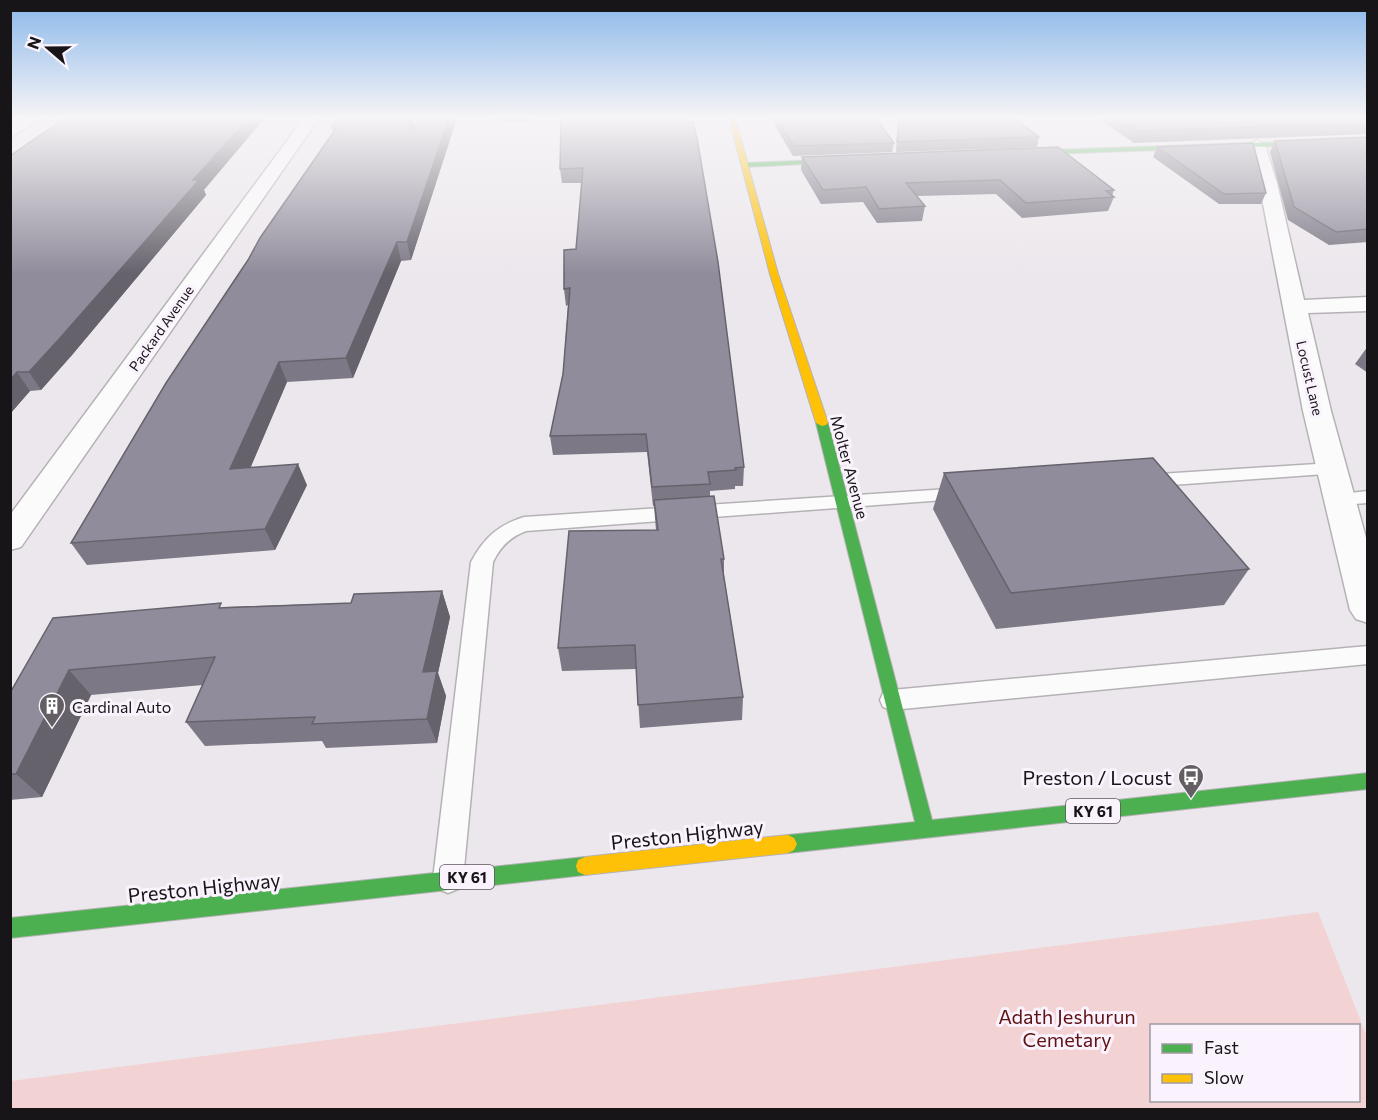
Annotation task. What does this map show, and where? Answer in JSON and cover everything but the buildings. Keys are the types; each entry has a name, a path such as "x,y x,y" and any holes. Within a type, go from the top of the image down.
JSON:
{"street":[{"name":"Packard Avenue","path":"10,539 273,170"},
{"name":"Molter Avenue","path":"746,170 774,274 830,446 925,828"},
{"name":"Locust Lane","path":"1264,170 1293,307 1332,469 1353,498 1368,610"},
{"path":"1293,307 1368,304"},
{"name":"Preston Highway","path":"10,928 1368,781"}],"lane":[{"path":"1130,482 1332,469"},
{"path":"448,879 482,561 491,544 512,528 524,524 986,492"},
{"path":"892,700 1368,656"}],"green space":[{"name":"Adath Jeshurun Cemetary","path":"1318,912 1367,1037 1367,1109 11,1109 11,1081"}],"traffic: fast":[{"path":"822,423 925,828"},
{"path":"788,844 1368,781"},
{"path":"10,928 585,866"}],"traffic: slow":[{"path":"746,170 774,274 822,423"},
{"path":"585,866 788,844"}],"place":[{"name":"Cardinal Auto","path":"52,729"},
{"name":"Preston / Locust","path":"1191,800"}]}
